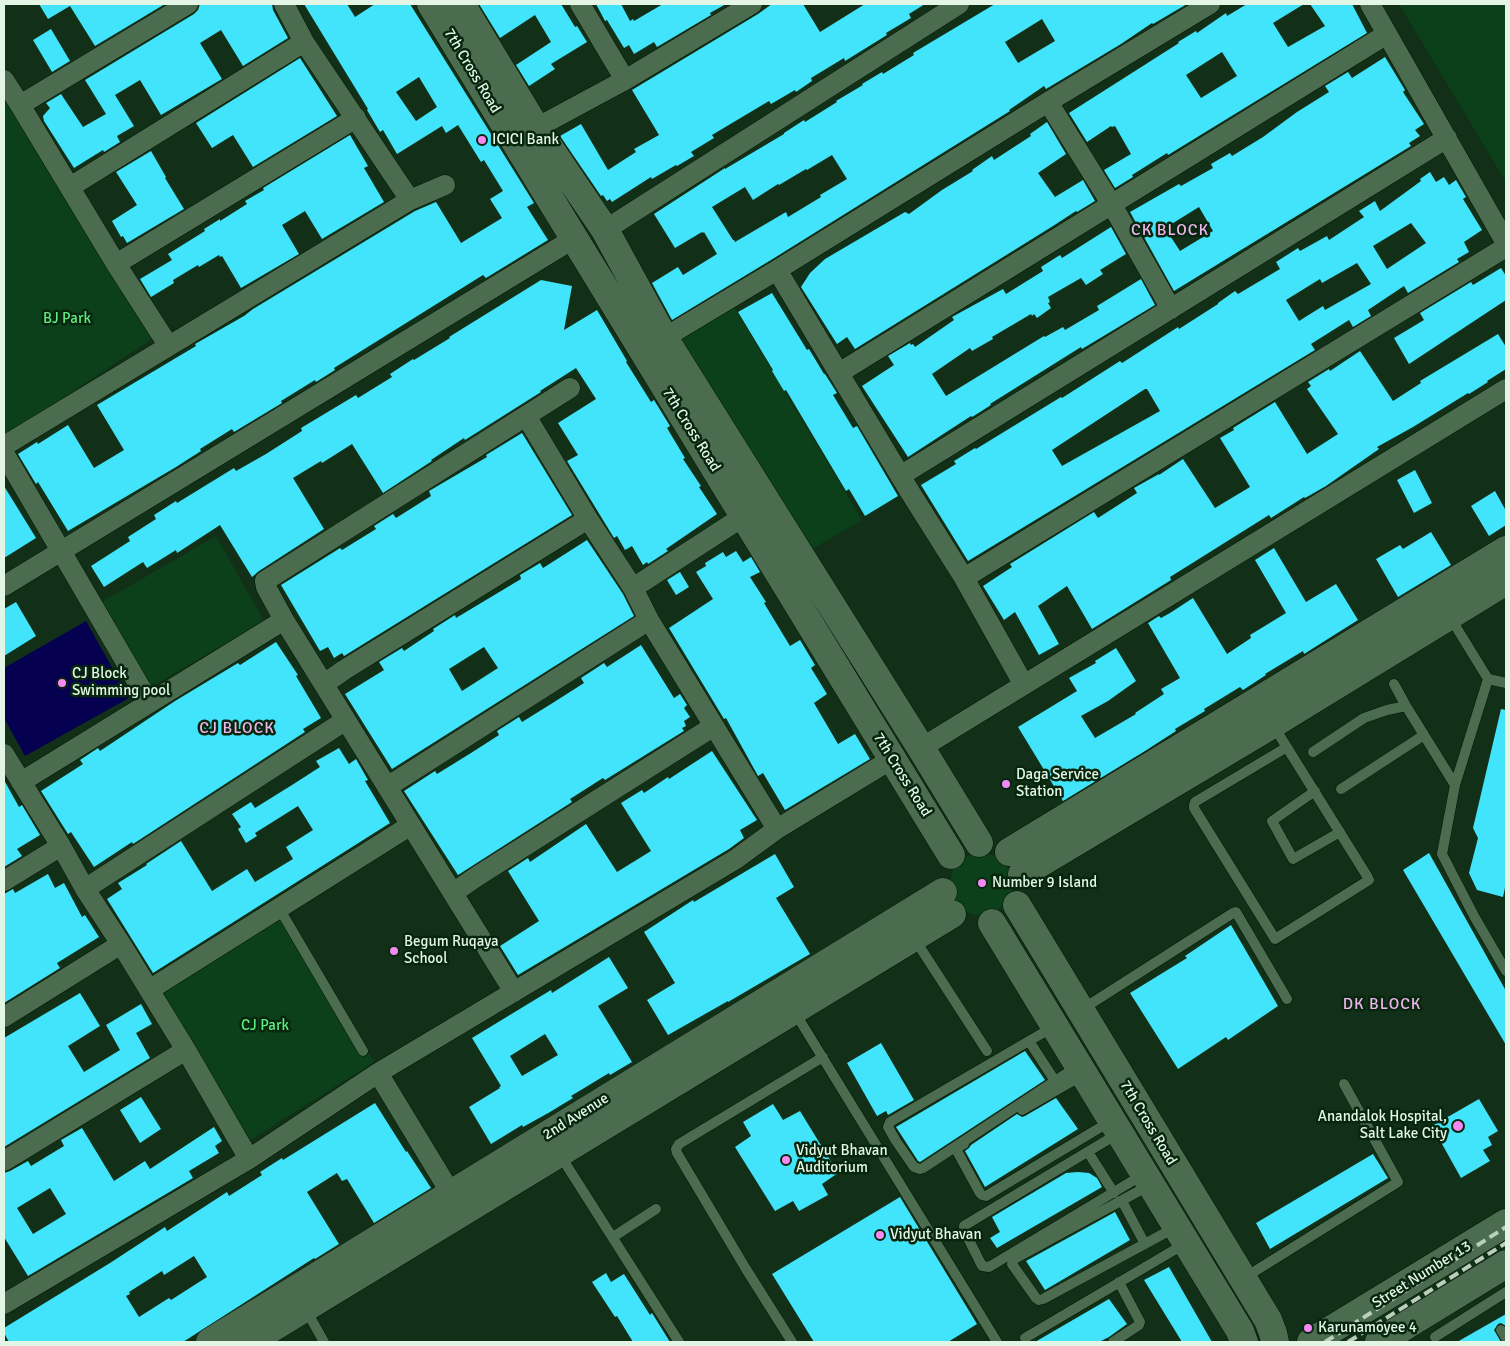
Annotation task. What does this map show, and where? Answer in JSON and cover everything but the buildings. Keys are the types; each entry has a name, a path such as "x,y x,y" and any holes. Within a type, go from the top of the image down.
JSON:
{"street":[{"path":"168,345 10,93 188,4"},
{"path":"285,4 304,42 410,200"},
{"name":"7th Cross Road","path":"431,4 536,128 605,230 664,338 979,843"},
{"name":"7th Cross Road","path":"461,4 487,71 573,239 951,856"},
{"path":"580,4 625,80"},
{"path":"536,128 625,80 752,4"},
{"path":"605,230 960,4"},
{"path":"664,338 1210,4"},
{"path":"1370,4 1506,243"},
{"path":"839,373 1112,206 1387,34"},
{"path":"70,187 304,42"},
{"path":"1048,102 1112,206 1171,309"},
{"path":"116,264 356,118"},
{"path":"900,476 1447,138"},
{"path":"4,446 410,200 445,185"},
{"path":"4,586 573,239"},
{"path":"964,578 1506,248"},
{"path":"776,270 964,578 1024,685"},
{"path":"604,288 628,273"},
{"path":"514,992 284,620 266,587 265,581 570,388"},
{"path":"921,748 1506,389"},
{"path":"526,416 588,519 633,588 649,620 777,829"},
{"path":"4,453 149,702"},
{"path":"633,588 744,516"},
{"path":"324,684 588,519"},
{"path":"1016,863 1506,550"},
{"path":"1016,863 1273,724 1450,616 1502,592"},
{"path":"21,782 284,620"},
{"path":"387,786 649,620"},
{"path":"85,888 346,720"},
{"path":"453,893 714,726"},
{"path":"4,754 186,1050 249,1159"},
{"path":"4,1304 249,1159 378,1073 736,859 777,829 892,759"},
{"path":"149,990 411,825"},
{"path":"979,843 996,845 1016,863 1023,888 1019,902 1011,913 996,922 982,925 968,922 947,903 942,878 946,864 951,856 967,845 979,843"},
{"path":"4,881 61,846"},
{"name":"2nd Avenue","path":"249,1342 305,1309 457,1203 560,1154 914,937 947,903"},
{"name":"2nd Avenue","path":"210,1342 457,1203 947,903"},
{"name":"7th Cross Road","path":"1017,905 1268,1320 1275,1342"},
{"name":"7th Cross Road","path":"992,923 1240,1331 1244,1342"},
{"path":"4,1017 121,944"},
{"path":"4,1161 186,1050"},
{"path":"378,1073 457,1203"},
{"name":"Street Number 13","path":"1311,1342 1506,1223"},
{"path":"1379,1342 1431,1330 1506,1264"}],"lane":[{"path":"1450,616 1488,679 1506,683"},
{"path":"1488,679 1454,785 1442,854 1474,916 1506,971"},
{"path":"1394,684 1454,785"},
{"path":"1313,752 1364,718 1406,706"},
{"path":"1273,724 1369,880 1275,939 1194,808 1194,805 1195,802 1287,747"},
{"path":"1340,789 1424,735"},
{"path":"1314,791 1272,821 1293,859 1340,832"},
{"path":"280,908 363,1051"},
{"path":"1080,1010 1236,912 1287,999"},
{"path":"914,937 987,1051"},
{"path":"794,1010 998,1342"},
{"path":"1055,1026 890,1122 888,1127 896,1141 914,1168 923,1168 1055,1081 1081,1070"},
{"path":"1029,1041 1055,1081"},
{"path":"792,1342 741,1261 676,1149 679,1144 823,1057"},
{"path":"1081,1070 958,1148 957,1151 980,1193 982,1196 989,1194 1116,1127"},
{"path":"1243,1278 1398,1182 1344,1084"},
{"path":"1116,1127 1088,1152 964,1226 964,1230 982,1266 989,1267 1114,1193 1148,1179"},
{"path":"1088,1152 1114,1193"},
{"path":"560,1154 679,1342"},
{"path":"1148,1179 1122,1201 1014,1259 1012,1264 1038,1300 1145,1244 1182,1235"},
{"path":"1122,1201 1145,1244"},
{"path":"612,1238 656,1209"},
{"path":"1025,1338 1119,1282 1182,1235"},
{"path":"1112,1342 1139,1325 1140,1322 1119,1282"},
{"path":"1431,1330 1506,1292"},
{"path":"305,1309 324,1342"}],"green space":[{"path":"1399,4 1506,4 1506,182"},
{"name":"BJ Park","path":"4,97 152,339 4,437"},
{"path":"729,299 862,520 807,552 683,359 682,341 688,324"},
{"path":"216,536 264,621 151,687 102,602"},
{"path":"975,853 987,853 1003,862 1010,872 1012,884 1010,896 1003,906 987,915 975,915 964,910 955,901 950,890 950,878 955,867 964,858"},
{"name":"CJ Park","path":"284,912 374,1062 247,1142 157,990"}],"shaded area":[{"name":"CJ Block Swimming pool","path":"86,621 129,698 25,756 4,718 4,668"}],"railway":[{"path":"1325,1342 1506,1227"},
{"path":"1348,1342 1506,1243"}],"place":[{"name":"ICICI Bank","path":"482,140"},
{"name":"CJ Block Swimming pool","path":"62,683"},
{"name":"Daga Service Station","path":"1006,784"},
{"name":"Number 9 Island","path":"982,883"},
{"name":"Begum Ruqaya School","path":"394,951"},
{"name":"Anandalok Hospital, Salt Lake City","path":"1458,1126"},
{"name":"Vidyut Bhavan Auditorium","path":"786,1160"},
{"name":"Vidyut Bhavan","path":"880,1235"},
{"name":"Karunamoyee 4","path":"1308,1328"}],"district":[{"name":"CK BLOCK","path":"1170,231"},
{"name":"CJ BLOCK","path":"237,729"},
{"name":"DK BLOCK","path":"1382,1005"}]}
